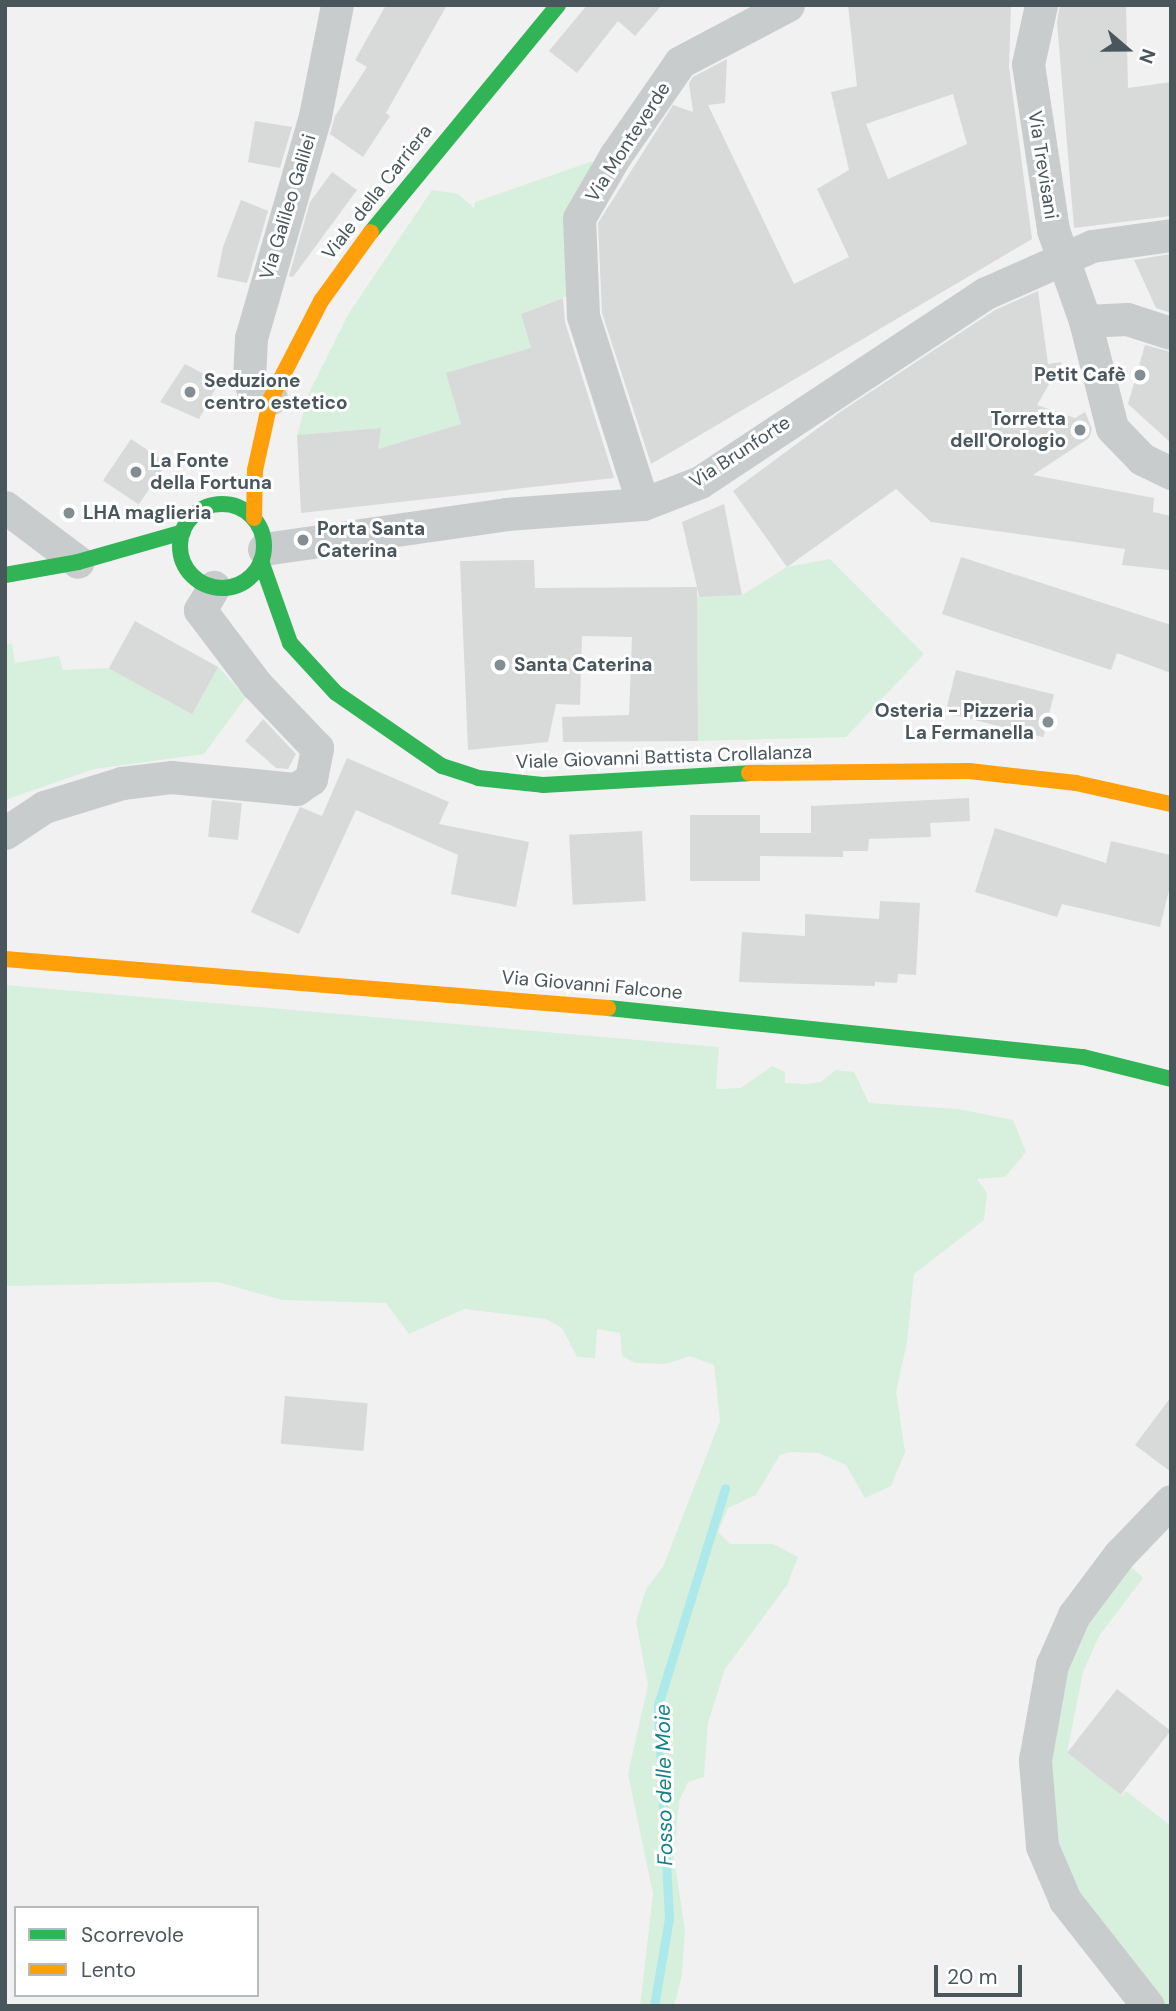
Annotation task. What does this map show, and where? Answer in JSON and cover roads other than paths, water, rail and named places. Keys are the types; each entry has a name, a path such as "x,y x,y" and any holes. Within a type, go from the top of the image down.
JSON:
{"main road":[{"name":"Viale della Carriera","path":"238,467 321,301 401,190 558,5"},
{"name":"Viale della Carriera","path":"260,543 267,412"},
{"path":"208,590 181,554 183,532 190,519 213,505 225,486"},
{"path":"208,590 248,579 260,543 235,506 213,505"},
{"path":"5,575 78,562 183,532"},
{"name":"Viale Giovanni Battista Crollalanza","path":"260,543 290,643 337,693 398,740 442,766 508,784 776,772 969,771 1076,783 1171,804"},
{"path":"78,562 127,566"},
{"path":"166,570 254,611 290,643"},
{"name":"Via Giovanni Falcone","path":"5,959 317,981 819,1028 1083,1057 1171,1079"}],"street":[{"name":"Via Galileo Galilei","path":"267,412 249,379 251,338 315,116 337,5"},
{"name":"Via Monteverde","path":"643,504 583,316 579,218 615,156 680,62 788,5"},
{"name":"Via Trevisani","path":"1041,5 1028,64 1053,230 1068,255 1112,428 1142,459 1171,473"},
{"name":"Via Brunforte","path":"260,543 506,514 643,504 700,482 986,293 1068,255 1171,235"},
{"path":"1086,321 1127,318 1171,333"},
{"path":"5,507 78,562"},
{"path":"5,833 44,807 122,783 172,777 296,789 311,779 317,748 256,684 208,590"},
{"path":"1148,2006 1065,1900 1042,1846 1035,1760 1052,1665 1074,1615 1119,1555 1171,1502"}],"waterway":[{"name":"Fosso delle Moie","path":"654,2006 669,1918 658,1705 725,1488"}],"place":[{"name":"Petit Cafè","path":"1140,375"},
{"name":"Seduzione centro estetico","path":"190,392"},
{"name":"Torretta dell'Orologio","path":"1080,430"},
{"name":"La Fonte della Fortuna","path":"136,472"},
{"name":"LHA maglieria","path":"69,513"},
{"name":"Porta Santa Caterina","path":"303,540"},
{"name":"Santa Caterina","path":"500,665"},
{"name":"Osteria - Pizzeria La Fermanella","path":"1048,722"}]}
